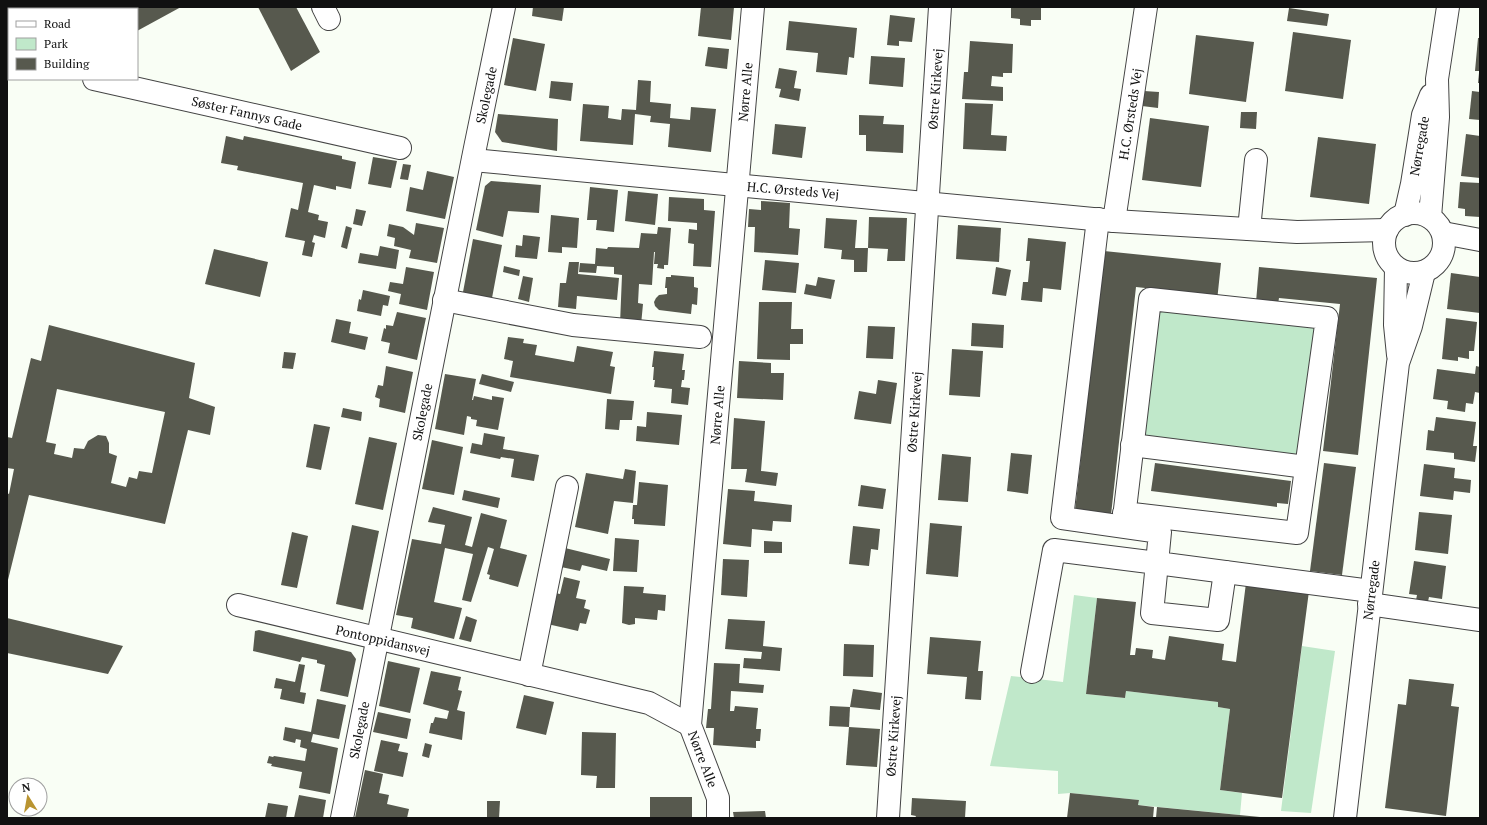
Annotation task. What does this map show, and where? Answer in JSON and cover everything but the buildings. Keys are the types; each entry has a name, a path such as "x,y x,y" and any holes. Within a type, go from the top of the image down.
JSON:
{"street":[{"name":"Skolegade","path":"342,818 444,300 504,7"},
{"name":"Nørre Alle","path":"718,818 718,798 690,726 753,7"},
{"name":"Østre Kirkevej","path":"888,818 940,7"},
{"name":"H.C. Ørsteds Vej","path":"1106,220 1146,7"},
{"name":"Nørregade","path":"1438,234 1437,79 1448,7"},
{"name":"Nørregade","path":"1405,215 1412,184 1423,115 1437,79"},
{"name":"Søster Fannys Gade","path":"98,80 400,148"},
{"name":"H.C. Ørsteds Vej","path":"472,160 1106,220 1386,239"},
{"path":"1249,229 1256,160"},
{"path":"1438,234 1435,264 1424,272 1409,273 1396,268 1387,256 1386,239 1392,223 1405,215 1413,213 1422,214 1438,234 1480,252"},
{"path":"1106,220 1062,518 1123,520 1297,533 1327,318 1150,299 1123,520"},
{"path":"1438,234 1480,240"},
{"name":"Nørregade","path":"1344,818 1398,363 1395,326 1396,268"},
{"name":"Nørregade","path":"1398,363 1411,326 1424,272"},
{"path":"444,300 573,325 700,337"},
{"path":"1132,445 1306,467"},
{"path":"529,675 567,487"},
{"path":"1123,520 1160,532 1152,613 1218,620 1224,572"},
{"path":"1032,672 1054,550 1224,572 1370,598 1480,620"},
{"name":"Pontoppidansvej","path":"238,605 649,703 690,726"}],"green space":[{"path":"1150,299 1327,318 1306,467 1132,445"},
{"path":"1074,595 1097,598 1086,694 1125,698 1126,691 1218,702 1218,707 1230,709 1220,790 1242,793 1240,815 1138,805 1139,800 1070,793 1058,794 1058,771 990,766 1011,676 1063,682"},
{"path":"1302,646 1335,651 1311,813 1281,811"}]}
